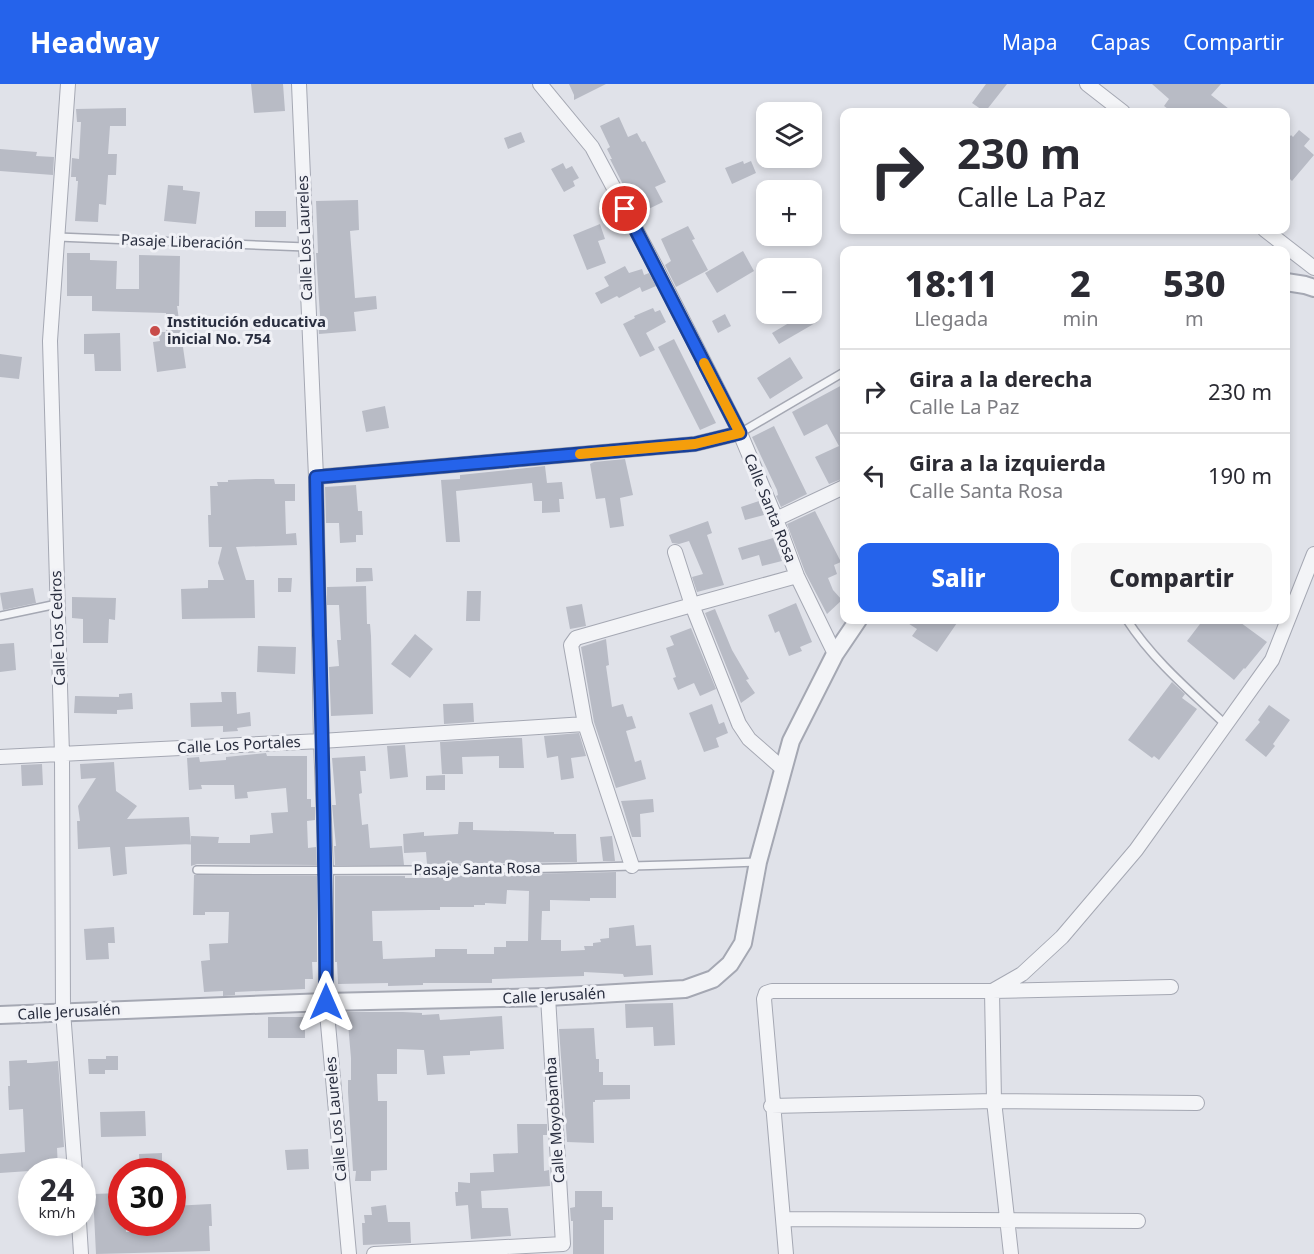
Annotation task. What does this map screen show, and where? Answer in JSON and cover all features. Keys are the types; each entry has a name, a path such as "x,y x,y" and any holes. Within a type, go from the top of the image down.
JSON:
{"street":[{"name":"Calle Los Cedros","path":"68,84 50,341 62,755 63,1011 74,1158"},
{"name":"Calle Los Laureles","path":"299,84 316,477 326,872 326,1002 349,1254"},
{"name":"Calle Santa Rosa","path":"540,84 592,147 658,271 740,433 797,576 835,654"},
{"path":"1087,84 1118,108"},
{"path":"1270,234 1285,246"},
{"path":"1290,250 1313,268 1310,286 1290,283"},
{"path":"316,477 695,444 740,433"},
{"path":"776,519 840,489"},
{"path":"675,552 692,605 739,724 749,739 782,768"},
{"path":"1290,615 1314,554"},
{"path":"632,866 585,723 572,641 797,576"},
{"name":"Calle Jerusalén","path":"0,1015 326,1002 548,997 685,989 713,979 730,964 743,943 758,862 791,741 835,654 855,624"},
{"path":"992,991 1022,974 1062,937 1136,850 1272,660 1286,624"},
{"name":"Calle Los Portales","path":"0,757 321,741 585,723"},
{"path":"786,1254 771,1106 764,999 766,993 772,991 992,991 1171,987"},
{"path":"992,991 994,1101 1011,1254"},
{"name":"Calle Moyobamba","path":"548,997 564,1249"},
{"path":"771,1106 994,1101 1197,1103"},
{"path":"783,1220 1138,1221"},
{"path":"80,1236 81,1254"},
{"path":"374,1254 564,1249"}],"lane":[{"name":"Pasaje Liberación","path":"58,237 306,247"},
{"path":"740,433 840,374"},
{"path":"0,616 57,604"},
{"path":"1130,624 1140,640 1164,666 1225,724"},
{"name":"Pasaje Santa Rosa","path":"197,870 326,872 758,862"}],"building":[{"path":"251,84 283,84 285,111 254,113"},
{"path":"569,84 606,84 574,100"},
{"path":"986,84 1007,84 988,108 979,108 972,103"},
{"path":"1152,84 1221,84 1211,95 1228,108 1167,108 1164,106 1169,99"},
{"path":"126,108 126,126 110,126 108,154 117,154 116,175 108,175 106,205 99,204 98,222 75,221 78,181 76,177 71,177 72,158 79,159 81,122 77,122 76,109"},
{"path":"619,117 628,137 637,133 642,142 645,141 666,182 655,187 663,202 638,214 610,159 612,159 607,149 610,147 600,126"},
{"path":"1299,130 1310,139 1304,146 1314,155 1292,181 1290,179 1290,136 1293,137"},
{"path":"521,132 525,142 508,149 504,138"},
{"path":"0,149 37,152 36,156 54,157 53,175 0,171"},
{"path":"743,161 744,164 751,161 756,173 732,184 725,168"},
{"path":"563,163 566,169 572,166 579,178 573,181 575,186 564,192 551,169"},
{"path":"168,185 183,186 183,190 200,192 196,224 164,221"},
{"path":"358,200 359,230 350,231 355,298 376,296 377,309 354,312 356,331 319,334 316,201"},
{"path":"255,211 286,211 286,227 255,227"},
{"path":"600,224 605,239 598,241 606,263 587,270 573,235"},
{"path":"688,226 695,239 692,240 708,270 676,287 665,265 671,261 661,239"},
{"path":"743,251 754,271 717,293 705,273"},
{"path":"67,253 90,253 90,260 117,261 116,289 139,289 139,255 180,256 179,306 177,306 186,368 157,372 153,342 160,341 158,332 166,332 166,313 92,311 92,296 67,296"},
{"path":"625,266 629,273 642,269 644,275 649,273 656,286 642,292 640,287 601,304 595,293 609,286 604,277"},
{"path":"653,308 655,312 660,310 666,322 646,333 655,350 640,357 623,324 635,318 634,316"},
{"path":"725,314 731,326 718,333 712,321"},
{"path":"787,324 814,324 779,344 772,333"},
{"path":"120,333 121,371 95,371 94,354 84,354 84,334"},
{"path":"674,339 716,423 700,430 658,347"},
{"path":"0,354 22,357 19,379 0,377"},
{"path":"790,357 803,378 770,399 757,378"},
{"path":"840,386 840,480 829,484 815,457 839,446 827,424 804,436 792,412"},
{"path":"385,406 389,428 366,432 362,411"},
{"path":"774,426 807,494 781,507 776,496 778,495 777,490 752,437"},
{"path":"625,459 633,495 620,498 624,526 610,528 605,498 596,499 590,464"},
{"path":"545,466 547,483 562,482 564,499 559,499 560,512 542,513 542,501 534,501 532,483 456,491 460,542 446,542 441,480 460,479 460,475"},
{"path":"274,479 275,484 295,484 295,501 285,501 286,534 296,533 297,545 236,547 246,580 254,580 255,618 182,619 181,589 208,588 208,580 224,580 218,563 222,547 209,547 210,486 218,486 217,482 228,482 228,480"},
{"path":"356,485 358,511 362,511 363,535 356,535 356,542 340,543 339,523 326,523 325,487"},
{"path":"759,501 764,515 745,520 741,507"},
{"path":"815,511 840,560 840,562 834,565 837,574 828,578 833,590 840,598 840,602 827,614 805,572 787,524"},
{"path":"708,521 712,533 707,535 724,585 697,592 692,577 703,574 689,541 679,544 672,543 669,535"},
{"path":"773,538 782,561 762,566 759,555 742,560 738,548"},
{"path":"356,568 372,568 373,581 356,582"},
{"path":"278,578 292,578 291,592 278,592"},
{"path":"366,586 367,624 370,624 371,636 373,714 331,716 329,667 339,666 337,640 341,640 339,605 327,605 327,587"},
{"path":"33,588 36,603 3,610 0,593"},
{"path":"467,591 481,591 480,621 466,621"},
{"path":"72,597 116,598 115,620 109,619 108,643 83,643 83,619 72,618"},
{"path":"796,603 812,642 800,647 802,651 789,656 779,631 775,633 768,615"},
{"path":"582,604 586,626 570,629 566,607"},
{"path":"715,609 732,650 749,679 746,680 755,693 741,703 705,613"},
{"path":"909,624 956,624 937,652 912,636 917,629"},
{"path":"1200,624 1242,624 1267,642 1234,680 1187,641"},
{"path":"691,628 716,689 700,696 694,683 678,690 666,648 674,645 670,636"},
{"path":"415,634 433,649 410,678 391,664"},
{"path":"606,639 609,665 606,666 612,707 623,704 627,717 632,716 636,728 626,731 635,762 641,760 646,779 616,788 594,722 581,647"},
{"path":"14,643 16,670 0,672 0,644"},
{"path":"258,646 296,647 295,674 257,672"},
{"path":"1172,682 1185,694 1182,698 1197,709 1159,760 1154,756 1152,758 1128,740"},
{"path":"221,692 236,692 237,714 250,712 251,726 237,728 238,731 223,732 223,726 191,727 190,703 222,702"},
{"path":"132,693 133,709 117,710 117,714 74,713 75,696 119,697 119,694"},
{"path":"473,703 474,722 444,724 443,704"},
{"path":"712,704 719,724 724,722 728,733 716,738 719,747 704,752 689,713"},
{"path":"1269,705 1290,720 1266,757 1245,740 1260,722 1258,720"},
{"path":"579,733 586,756 571,758 574,778 561,780 558,756 547,758 544,736"},
{"path":"522,738 524,768 499,768 499,756 462,757 463,774 442,774 440,742"},
{"path":"405,745 408,777 390,779 387,746"},
{"path":"266,753 267,756 307,756 307,799 311,799 311,807 315,807 315,820 307,821 308,848 316,847 317,865 197,864 191,866 191,836 219,837 218,843 250,843 250,835 273,833 271,813 288,812 286,788 247,792 248,798 235,799 234,785 201,785 202,789 189,790 187,758 199,757 200,762"},
{"path":"365,756 366,771 360,771 362,793 359,794 362,825 368,824 370,848 402,846 404,865 335,865 334,846 336,846 332,805 336,805 332,758"},
{"path":"114,762 116,791 137,806 127,819 189,817 191,844 125,847 127,874 113,876 110,847 78,849 77,821 80,821 78,806 96,778 81,779 80,764"},
{"path":"42,764 43,785 22,786 21,765"},
{"path":"445,775 445,790 426,790 426,776"},
{"path":"653,799 654,812 640,814 641,837 632,837 621,801"},
{"path":"459,822 473,822 473,830 576,834 577,862 427,864 426,852 404,853 403,834 424,832 424,836 458,834"},
{"path":"612,836 615,861 603,861 600,837"},
{"path":"616,872 616,898 590,898 590,901 550,900 550,911 542,911 541,940 561,940 561,951 585,950 584,946 593,946 593,943 601,942 600,939 609,938 609,928 634,925 636,946 651,945 653,975 624,977 623,974 584,972 584,976 492,979 492,983 423,983 423,985 388,986 388,983 338,984 337,962 335,962 335,876 428,878 428,876","holes":["507,890 529,891 528,941 506,941 506,947 494,947 494,954 467,954 467,949 435,949 435,957 383,959 382,941 373,941 372,911 440,910 440,907 474,907 474,905 485,905 485,903 506,904"]},
{"path":"194,875 317,876 317,962 312,962 313,979 305,979 305,989 235,992 235,995 223,996 223,991 204,992 201,961 210,960 209,944 228,943 229,912 205,912 205,915 193,915"},
{"path":"114,927 115,943 108,943 109,959 86,960 84,929"},
{"path":"673,1003 675,1045 654,1046 653,1027 626,1028 625,1004"},
{"path":"347,1012 439,1014 440,1020 502,1016 504,1049 470,1051 470,1055 443,1056 445,1074 427,1075 424,1050 397,1049 397,1074 377,1074 378,1101 387,1101 387,1170 371,1171 371,1181 355,1181 356,1171 353,1171 348,1092 348,1080 351,1080 351,1058"},
{"path":"268,1017 305,1017 305,1038 268,1038"},
{"path":"594,1028 596,1059 599,1059 599,1072 603,1072 603,1085 630,1085 630,1099 595,1100 593,1102 594,1143 567,1142 559,1029"},
{"path":"106,1056 118,1056 118,1070 105,1070 105,1074 89,1074 88,1059 106,1059"},
{"path":"27,1060 27,1063 58,1061 64,1147 57,1148 57,1158 18,1158 18,1172 0,1173 0,1154 25,1152 23,1109 9,1110 9,1061"},
{"path":"145,1111 146,1136 101,1137 100,1112"},
{"path":"517,1124 547,1124 547,1135 543,1135 544,1171 549,1170 550,1186 481,1191 482,1208 508,1208 511,1236 471,1239 468,1205 456,1206 455,1192 458,1192 458,1182 470,1183 470,1173 494,1172 493,1154 518,1153"},
{"path":"308,1149 309,1169 287,1170 285,1150"},
{"path":"162,1153 162,1158 139,1158 139,1154"},
{"path":"575,1191 602,1191 602,1207 613,1207 613,1220 604,1220 604,1254 573,1254 573,1221 571,1221 570,1208 575,1207"},
{"path":"108,1193 108,1236 186,1236 186,1205 211,1204 210,1251 96,1254 96,1194"},
{"path":"386,1205 388,1222 410,1222 411,1243 363,1245 364,1215 372,1215 371,1207"}],"slow traffic":[{"path":"580,454 695,444 740,433 704,363"}],"place":[{"name":"Institución educativa inicial No. 754","path":"155,331"}],"route":[{"path":"326,1002 326,872 316,477 695,444 740,433 625,209"}]}
